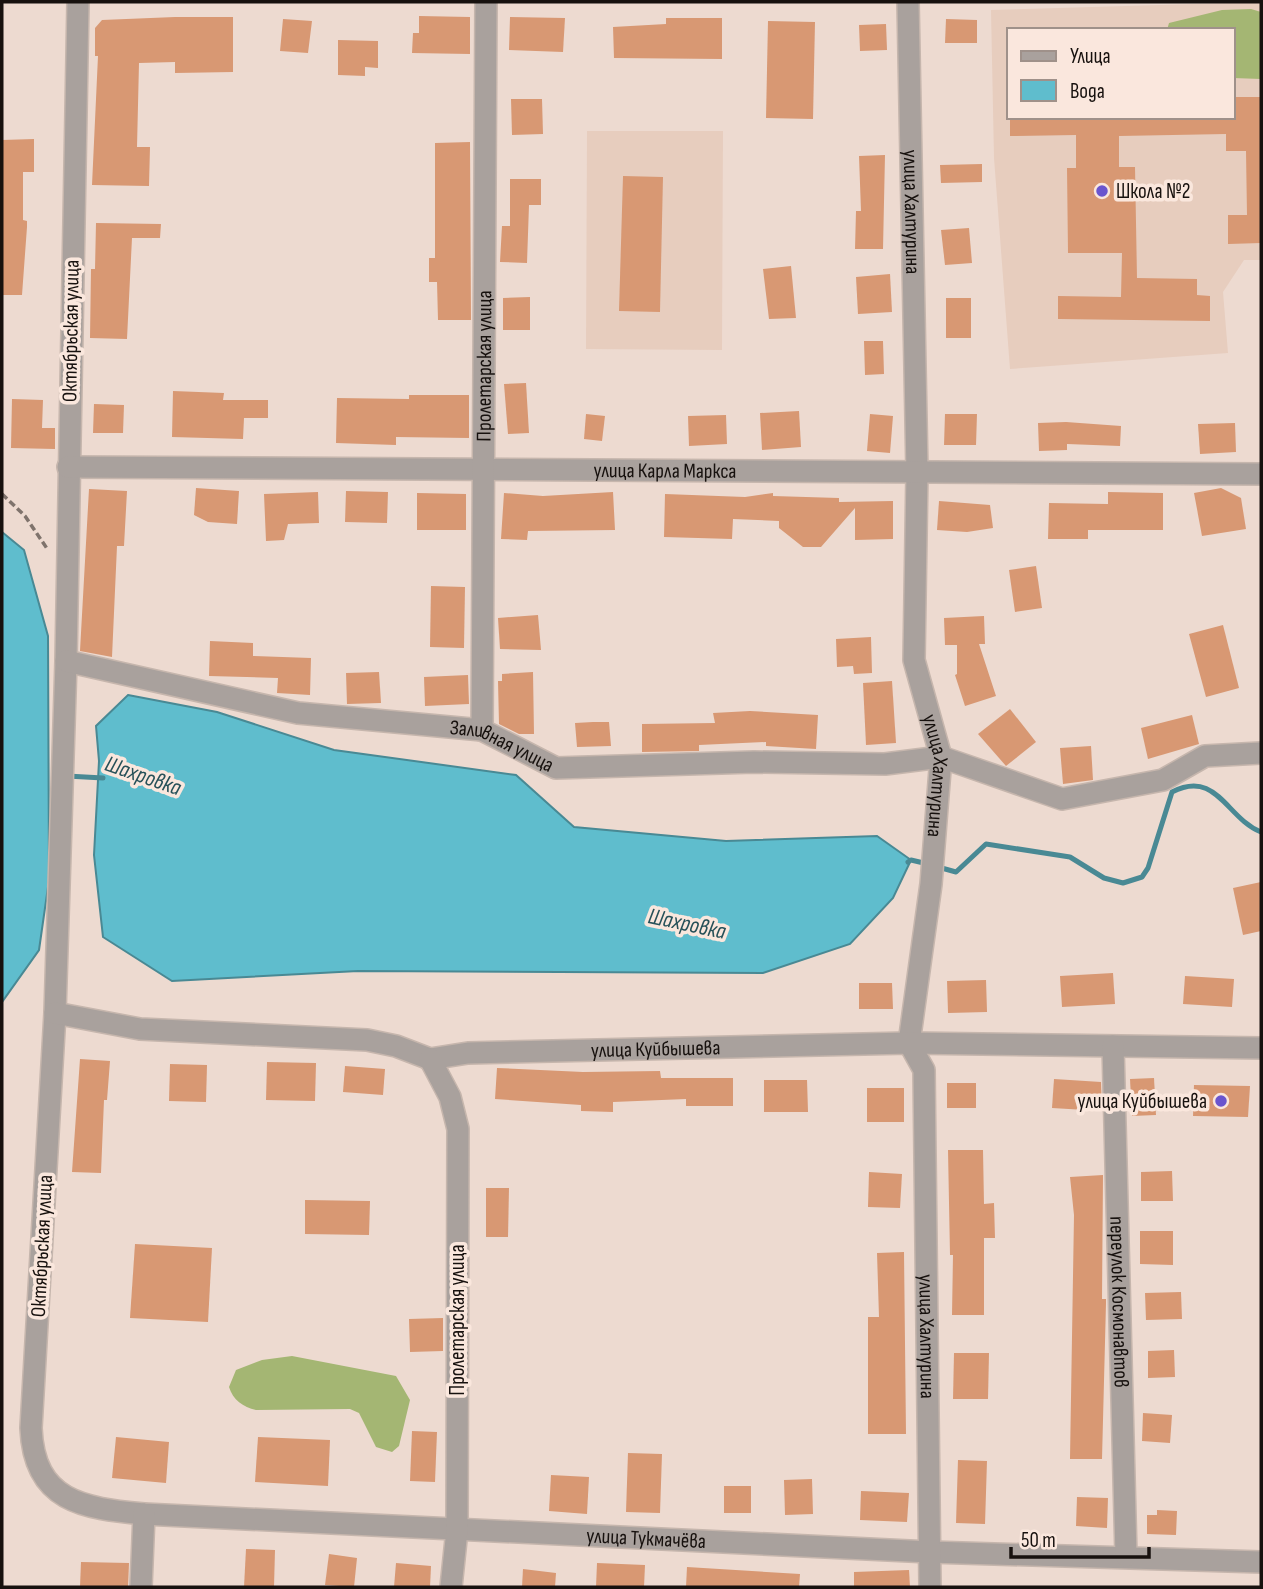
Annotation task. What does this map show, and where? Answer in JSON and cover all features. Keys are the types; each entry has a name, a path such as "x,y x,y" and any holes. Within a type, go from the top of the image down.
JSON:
{"street":[{"name":"Октябрьская улица","path":"44,1476 32,1446 31,1428 55,1013 68,578 78,2"},
{"name":"Пролетарская улица","path":"482,730 486,2"},
{"name":"улица Халтурина","path":"908,2 917,472 914,660 941,757 931,884 909,1044 924,1070 930,1587"},
{"name":"улица Карла Маркса","path":"68,467 1261,474"},
{"name":"Заливная улица","path":"66,661 298,713 482,730 556,768 754,762 885,764 941,757"},
{"path":"941,757 1062,799 1163,780 1206,756 1261,753"},
{"path":"55,1013 140,1029 367,1040 396,1045 430,1059"},
{"name":"улица Куйбышева","path":"430,1059 468,1053 909,1044 1261,1048"},
{"name":"переулок Космонавтов","path":"1113,1046 1126,1556"},
{"name":"Пролетарская улица","path":"430,1059 450,1097 458,1129 457,1531 451,1587"},
{"name":"улица Тукмачёва","path":"44,1476 53,1488 76,1503 92,1509 144,1514 930,1552 1261,1562"},
{"path":"141,1587 144,1514"}],"path":[{"path":"2,494 25,516 68,578"}],"shaded area":[{"path":"1261,2 1261,260 1244,260 1223,292 1228,353 1010,369 994,158 991,10"},
{"path":"587,131 723,131 722,350 586,349"}],"green space":[{"path":"1251,9 1261,12 1261,79 1235,78 1235,28 1168,28 1169,23 1222,10"},
{"path":"292,1356 396,1376 410,1400 399,1446 392,1452 376,1447 359,1413 350,1409 256,1410 243,1405 233,1396 229,1387 236,1370 262,1360"}],"water":[{"path":"2,532 24,550 48,636 49,880 39,950 2,1002"},
{"path":"128,695 217,712 334,750 516,775 574,827 726,841 877,836 911,860 893,898 850,944 763,973 358,971 172,981 103,937 94,855 99,761 96,726"}],"building":[{"path":"419,16 470,17 470,54 412,53 413,33 419,33"},
{"path":"233,17 233,72 175,73 175,62 139,63 137,147 150,147 149,186 92,185 98,56 95,56 95,28 102,20"},
{"path":"510,17 565,18 563,52 509,50"},
{"path":"666,18 722,18 722,59 614,58 613,27 666,24"},
{"path":"283,19 312,21 308,53 280,51"},
{"path":"946,19 977,20 977,43 945,43"},
{"path":"768,21 815,22 813,119 766,118"},
{"path":"886,24 887,50 860,51 859,25"},
{"path":"338,40 378,41 378,68 365,67 365,76 338,75"},
{"name":"Школа №2","path":"1235,97 1261,97 1261,243 1228,244 1228,215 1247,215 1246,151 1226,151 1226,134 1119,136 1119,167 1135,167 1137,278 1197,279 1197,295 1210,296 1210,321 1058,319 1058,296 1121,297 1122,253 1068,253 1067,168 1076,168 1076,135 1010,136 1010,119 1235,119"},
{"path":"511,99 542,99 543,134 512,135"},
{"path":"34,139 34,172 23,172 23,220 27,221 27,227 22,295 2,295 2,140"},
{"path":"470,142 471,320 438,320 437,282 429,282 429,258 435,258 435,143"},
{"path":"885,155 883,249 855,249 856,211 861,211 859,156"},
{"path":"982,164 982,182 941,183 940,165"},
{"path":"623,176 663,177 660,312 619,311"},
{"path":"510,179 541,179 541,205 529,205 527,263 500,262 502,226 510,226"},
{"path":"96,223 161,224 160,238 132,238 127,339 90,338 91,269 95,269"},
{"path":"969,228 972,263 945,265 941,230"},
{"path":"791,266 796,318 769,319 763,269"},
{"path":"890,274 892,312 858,314 856,277"},
{"path":"530,297 530,330 503,330 503,298"},
{"path":"946,298 971,298 971,338 946,338"},
{"path":"864,341 883,341 884,374 865,375"},
{"path":"526,383 529,433 508,434 504,384"},
{"path":"173,391 224,393 223,400 268,400 268,418 244,418 243,439 172,437"},
{"path":"409,395 469,395 469,438 396,437 396,445 336,443 337,398 409,399"},
{"path":"12,399 43,400 42,428 55,428 55,449 11,448"},
{"path":"94,404 124,405 123,433 93,433"},
{"path":"799,411 801,447 762,450 760,413"},
{"path":"586,414 605,416 602,441 584,439"},
{"path":"870,414 893,416 890,453 867,451"},
{"path":"945,414 977,414 976,445 944,445"},
{"path":"726,415 727,444 689,446 688,416"},
{"path":"1038,423 1121,426 1120,446 1067,444 1067,450 1039,451"},
{"path":"1235,423 1236,452 1200,454 1198,424"},
{"path":"196,488 239,491 237,524 208,522 194,515"},
{"path":"1221,488 1241,498 1246,529 1202,536 1194,493"},
{"path":"89,489 127,491 124,546 117,546 112,657 80,651"},
{"path":"346,491 388,492 387,523 345,522"},
{"path":"318,492 319,523 288,524 284,540 266,541 264,494"},
{"path":"613,492 615,530 528,531 527,540 501,539 504,493 543,496"},
{"path":"1108,492 1163,493 1163,530 1088,530 1088,539 1048,539 1049,503 1108,504"},
{"path":"417,493 466,494 466,530 417,530"},
{"path":"773,493 773,496 839,498 839,502 893,501 893,539 855,540 855,508 821,547 803,547 779,528 779,521 733,519 732,539 664,537 665,494 745,497"},
{"path":"939,501 990,505 993,528 967,532 937,530"},
{"path":"1036,566 1042,608 1015,612 1009,570"},
{"path":"431,586 465,587 464,648 430,647"},
{"path":"538,615 541,650 500,649 498,618"},
{"path":"984,616 985,644 979,644 996,696 965,706 955,675 957,645 945,645 944,618"},
{"path":"1223,625 1239,688 1206,697 1189,634"},
{"path":"871,637 872,673 854,674 853,666 837,667 836,639"},
{"path":"210,641 253,643 253,656 311,658 310,695 277,693 278,678 209,676"},
{"path":"379,672 381,703 347,704 346,673"},
{"path":"533,672 534,734 519,734 499,724 498,681 502,681 502,674"},
{"path":"468,675 469,704 425,706 424,677"},
{"path":"892,681 896,743 866,745 863,683"},
{"path":"1010,709 1036,742 1006,766 978,734"},
{"path":"750,711 818,715 816,749 766,746 766,742 699,745 699,751 642,752 642,724 715,723 713,713"},
{"path":"1192,715 1199,744 1148,759 1141,728"},
{"path":"609,722 611,746 577,747 575,723"},
{"path":"1091,746 1093,780 1063,784 1060,748"},
{"path":"1261,882 1261,931 1243,935 1233,888"},
{"path":"1113,973 1115,1004 1062,1007 1060,976"},
{"path":"1185,976 1234,979 1232,1007 1183,1004"},
{"path":"986,980 987,1012 948,1013 947,981"},
{"path":"859,983 892,983 893,1009 859,1009"},
{"path":"80,1059 110,1061 107,1100 104,1100 101,1173 72,1172"},
{"path":"267,1062 316,1063 315,1101 266,1100"},
{"path":"170,1064 207,1065 206,1102 169,1101"},
{"path":"345,1066 385,1069 383,1095 343,1092"},
{"path":"497,1068 583,1072 660,1071 661,1078 733,1078 733,1106 686,1106 686,1099 613,1102 613,1112 581,1111 581,1105 495,1099"},
{"path":"1154,1078 1156,1115 1132,1116 1130,1079"},
{"path":"1054,1079 1101,1082 1102,1111 1052,1108"},
{"path":"764,1080 807,1080 808,1112 764,1112"},
{"path":"947,1083 976,1083 976,1108 947,1108"},
{"name":"улица Куйбышева","path":"1194,1085 1250,1086 1248,1117 1193,1116"},
{"path":"867,1088 904,1088 904,1122 867,1122"},
{"path":"948,1150 983,1150 984,1204 994,1203 995,1238 984,1238 984,1315 952,1315 953,1255 950,1255"},
{"path":"1172,1171 1173,1201 1141,1201 1141,1172"},
{"path":"869,1172 902,1174 900,1208 868,1207"},
{"path":"1103,1175 1102,1299 1106,1299 1106,1303 1102,1459 1070,1459 1074,1215 1070,1177"},
{"path":"486,1188 509,1188 508,1237 486,1237"},
{"path":"305,1200 370,1201 369,1235 305,1234"},
{"path":"1140,1231 1173,1231 1173,1265 1140,1264"},
{"path":"135,1244 212,1248 208,1322 130,1318"},
{"path":"904,1252 906,1434 868,1434 868,1317 879,1317 877,1253"},
{"path":"1181,1292 1182,1319 1146,1320 1145,1293"},
{"path":"443,1318 443,1351 410,1352 409,1319"},
{"path":"1174,1350 1175,1377 1148,1378 1148,1351"},
{"path":"954,1353 989,1353 988,1399 953,1399"},
{"path":"1143,1413 1172,1415 1170,1443 1142,1441"},
{"path":"412,1431 437,1432 435,1482 410,1481"},
{"path":"116,1437 169,1442 166,1483 112,1478"},
{"path":"258,1437 330,1440 328,1486 255,1482"},
{"path":"628,1453 662,1454 660,1513 626,1512"},
{"path":"958,1460 987,1461 985,1524 956,1523"},
{"path":"551,1475 589,1477 587,1514 549,1511"},
{"path":"812,1479 813,1514 785,1515 784,1480"},
{"path":"724,1486 751,1486 751,1513 724,1513"},
{"path":"861,1491 909,1493 907,1522 860,1520"},
{"path":"1077,1497 1108,1498 1107,1528 1076,1526"},
{"path":"1157,1510 1177,1511 1176,1535 1147,1534 1147,1515 1157,1515"},
{"path":"246,1549 275,1550 274,1587 244,1587"},
{"path":"329,1554 357,1558 354,1587 325,1585"},
{"path":"81,1562 129,1563 128,1587 80,1587"},
{"path":"396,1563 431,1566 430,1587 394,1587"},
{"path":"597,1563 645,1565 644,1587 596,1587"},
{"path":"687,1567 800,1574 799,1587 686,1587"},
{"path":"523,1569 556,1573 555,1587 522,1587"},
{"path":"909,1570 910,1587 854,1587 854,1572"}],"waterway":[{"name":"Шахровка","path":"67,776 103,778"},
{"name":"Шахровка","path":"938,867 956,872 986,844 1070,857 1104,878 1123,883 1142,877 1148,868 1172,792 1187,787 1200,787 1211,791 1239,817 1261,832"},
{"name":"Шахровка","path":"908,862 911,860 928,864"}],"place":[{"name":"Школа №2","path":"1102,191"},
{"name":"улица Куйбышева","path":"1221,1101"}]}
